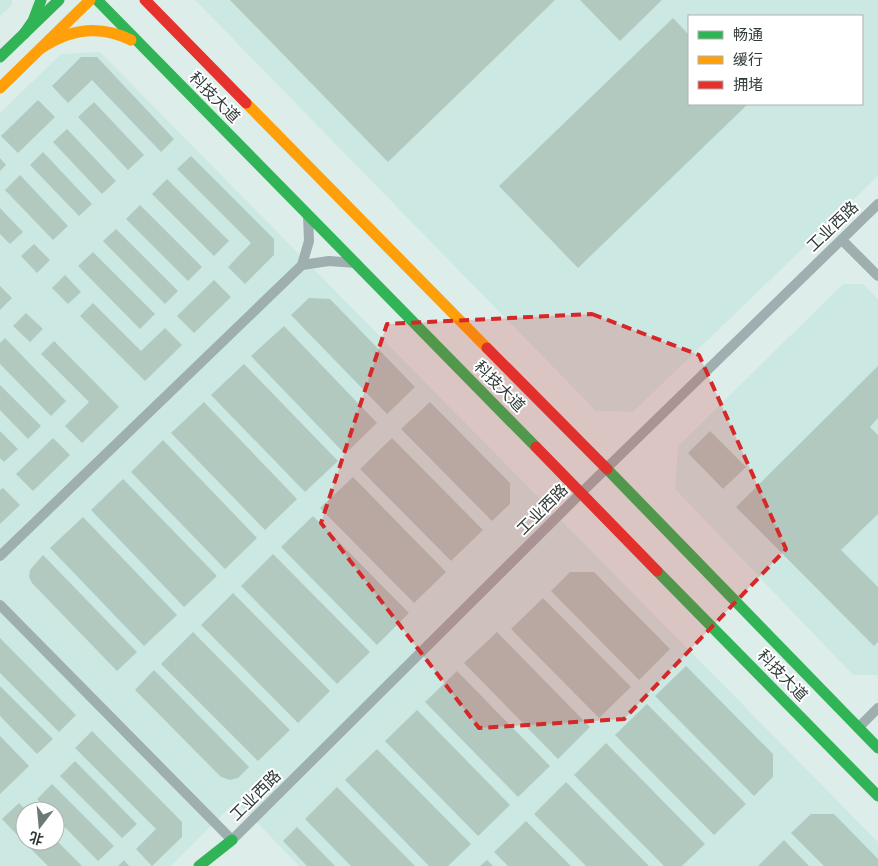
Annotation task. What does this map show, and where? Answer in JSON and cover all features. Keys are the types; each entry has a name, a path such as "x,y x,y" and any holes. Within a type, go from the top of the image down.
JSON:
{"main road":[{"path":"24,34 33,21 41,0"},
{"path":"0,57 59,0"},
{"path":"0,88 90,0"},
{"name":"科技大道","path":"97,0 582,492 878,796"},
{"name":"科技大道","path":"145,0 606,468 878,748"},
{"path":"151,0 158,13"},
{"path":"40,49 62,35 81,30 101,29 126,37 148,52"},
{"name":"工业西路","path":"199,866 232,840"},
{"name":"工业西路","path":"215,866 232,840"}],"street":[{"name":"工业西路","path":"232,840 606,468 878,204"},
{"path":"0,556 302,265 309,241 308,215"},
{"path":"842,240 878,276"},
{"path":"302,265 329,261 356,263"},
{"path":"0,605 232,840"},
{"path":"858,728 878,708"}],"highlighted area":[{"path":"592,314 699,355 786,549 624,719 479,728 321,523 387,324"}],"shaded area":[{"path":"0,0 12,0 12,5 0,16"},
{"path":"195,0 878,0 878,176 633,412 596,411"},
{"path":"100,52 878,842 878,866 299,866 236,801 171,866 0,866 0,113 61,54"},
{"path":"843,284 863,284 878,299 878,675 853,675 675,489 678,446"}],"building":[{"path":"230,0 555,0 388,162"},
{"path":"580,0 662,0 620,41"},
{"path":"673,18 688,34 688,105 747,105 578,268 499,186"},
{"path":"81,57 97,57 174,139 161,152 92,80 68,103 52,86"},
{"path":"38,100 55,117 18,153 1,136"},
{"path":"94,102 144,155 128,170 78,117"},
{"path":"67,129 116,181 102,194 53,142"},
{"path":"43,152 92,204 79,216 30,165"},
{"path":"191,156 274,239 274,255 245,284 228,267 251,243 177,169"},
{"path":"0,158 6,165 0,171"},
{"path":"20,175 68,226 53,240 5,190"},
{"path":"167,179 229,241 214,256 152,194"},
{"path":"140,205 202,267 188,281 126,219"},
{"path":"0,208 23,232 10,244 0,234"},
{"path":"116,229 178,291 165,304 103,241"},
{"path":"34,244 50,260 37,273 21,256"},
{"path":"93,252 155,314 140,329 78,266"},
{"path":"65,275 81,292 68,304 52,288"},
{"path":"214,280 231,297 194,333 177,316"},
{"path":"0,286 12,298 0,310"},
{"path":"309,298 330,299 415,387 387,414 291,315"},
{"path":"93,303 141,351 165,328 182,345 145,381 80,316"},
{"path":"26,313 43,329 30,342 13,326"},
{"path":"284,326 377,423 345,454 251,356"},
{"path":"5,338 66,401 51,416 0,364 0,343"},
{"path":"54,341 119,407 82,443 65,426 89,402 41,354"},
{"path":"244,364 338,461 305,492 211,395"},
{"path":"878,366 878,418 870,427 878,435 878,514 841,550 878,587 878,642 874,646 736,507"},
{"path":"0,385 41,426 28,439 0,410"},
{"path":"204,402 297,499 265,530 171,433"},
{"path":"430,402 510,483 510,504 492,521 401,429"},
{"path":"0,431 18,449 4,462 0,458"},
{"path":"710,431 746,467 723,489 688,453"},
{"path":"53,438 70,455 33,491 16,474"},
{"path":"392,438 483,530 451,561 360,469"},
{"path":"163,440 257,538 225,569 131,472"},
{"path":"353,477 446,572 414,603 320,508"},
{"path":"123,479 217,576 184,607 91,510"},
{"path":"3,488 20,505 0,524 0,490"},
{"path":"313,516 409,613 377,645 281,547"},
{"path":"83,517 177,615 144,646 50,548"},
{"path":"273,554 370,652 337,684 241,586"},
{"path":"43,555 137,652 117,671 32,583 29,577 30,570"},
{"path":"570,572 594,572 670,649 639,680 551,591"},
{"path":"233,593 330,691 298,723 201,625"},
{"path":"543,598 631,687 599,718 511,629"},
{"path":"193,632 290,730 258,761 161,664"},
{"path":"497,632 590,727 558,759 464,663"},
{"path":"0,638 76,715 59,732 0,673"},
{"path":"686,666 773,754 773,777 754,796 655,696"},
{"path":"154,670 249,767 238,778 230,780 221,777 135,690"},
{"path":"457,671 550,766 518,797 425,702"},
{"path":"0,686 53,739 37,754 0,716"},
{"path":"647,704 746,804 714,835 615,735"},
{"path":"417,710 510,805 478,836 385,741"},
{"path":"92,731 182,822 182,837 152,866 136,849 156,829 75,748"},
{"path":"0,736 29,766 0,794"},
{"path":"606,743 705,844 682,866 664,866 574,775"},
{"path":"377,749 471,844 448,866 429,866 345,780"},
{"path":"75,761 137,824 122,838 60,776"},
{"path":"566,782 649,866 586,866 534,814"},
{"path":"52,784 114,846 98,861 65,827 65,801 39,801 37,799"},
{"path":"337,787 415,866 351,866 305,819"},
{"path":"15,807 15,833 2,819"},
{"path":"811,814 834,814 878,859 878,866 824,866 791,833"},
{"path":"526,821 571,866 508,866 494,852"},
{"path":"297,827 335,866 307,866 283,841"},
{"path":"784,840 809,866 758,866"},
{"path":"65,849 82,866 48,866 33,851 65,851"},
{"path":"124,860 129,866 118,866"},
{"path":"487,860 493,866 480,866"}],"traffic: fast":[{"path":"24,34 33,21 41,0"},
{"path":"0,57 59,0"},
{"path":"97,0 536,447"},
{"path":"607,469 878,748"},
{"path":"657,571 878,796"},
{"path":"199,866 232,840"}],"traffic: slow":[{"path":"0,88 90,0"},
{"path":"40,49 62,37 84,31 107,32 131,40"},
{"path":"246,103 487,348"}],"traffic: jam":[{"path":"145,0 246,103"},
{"path":"487,348 607,469"},
{"path":"536,447 657,571"}]}
